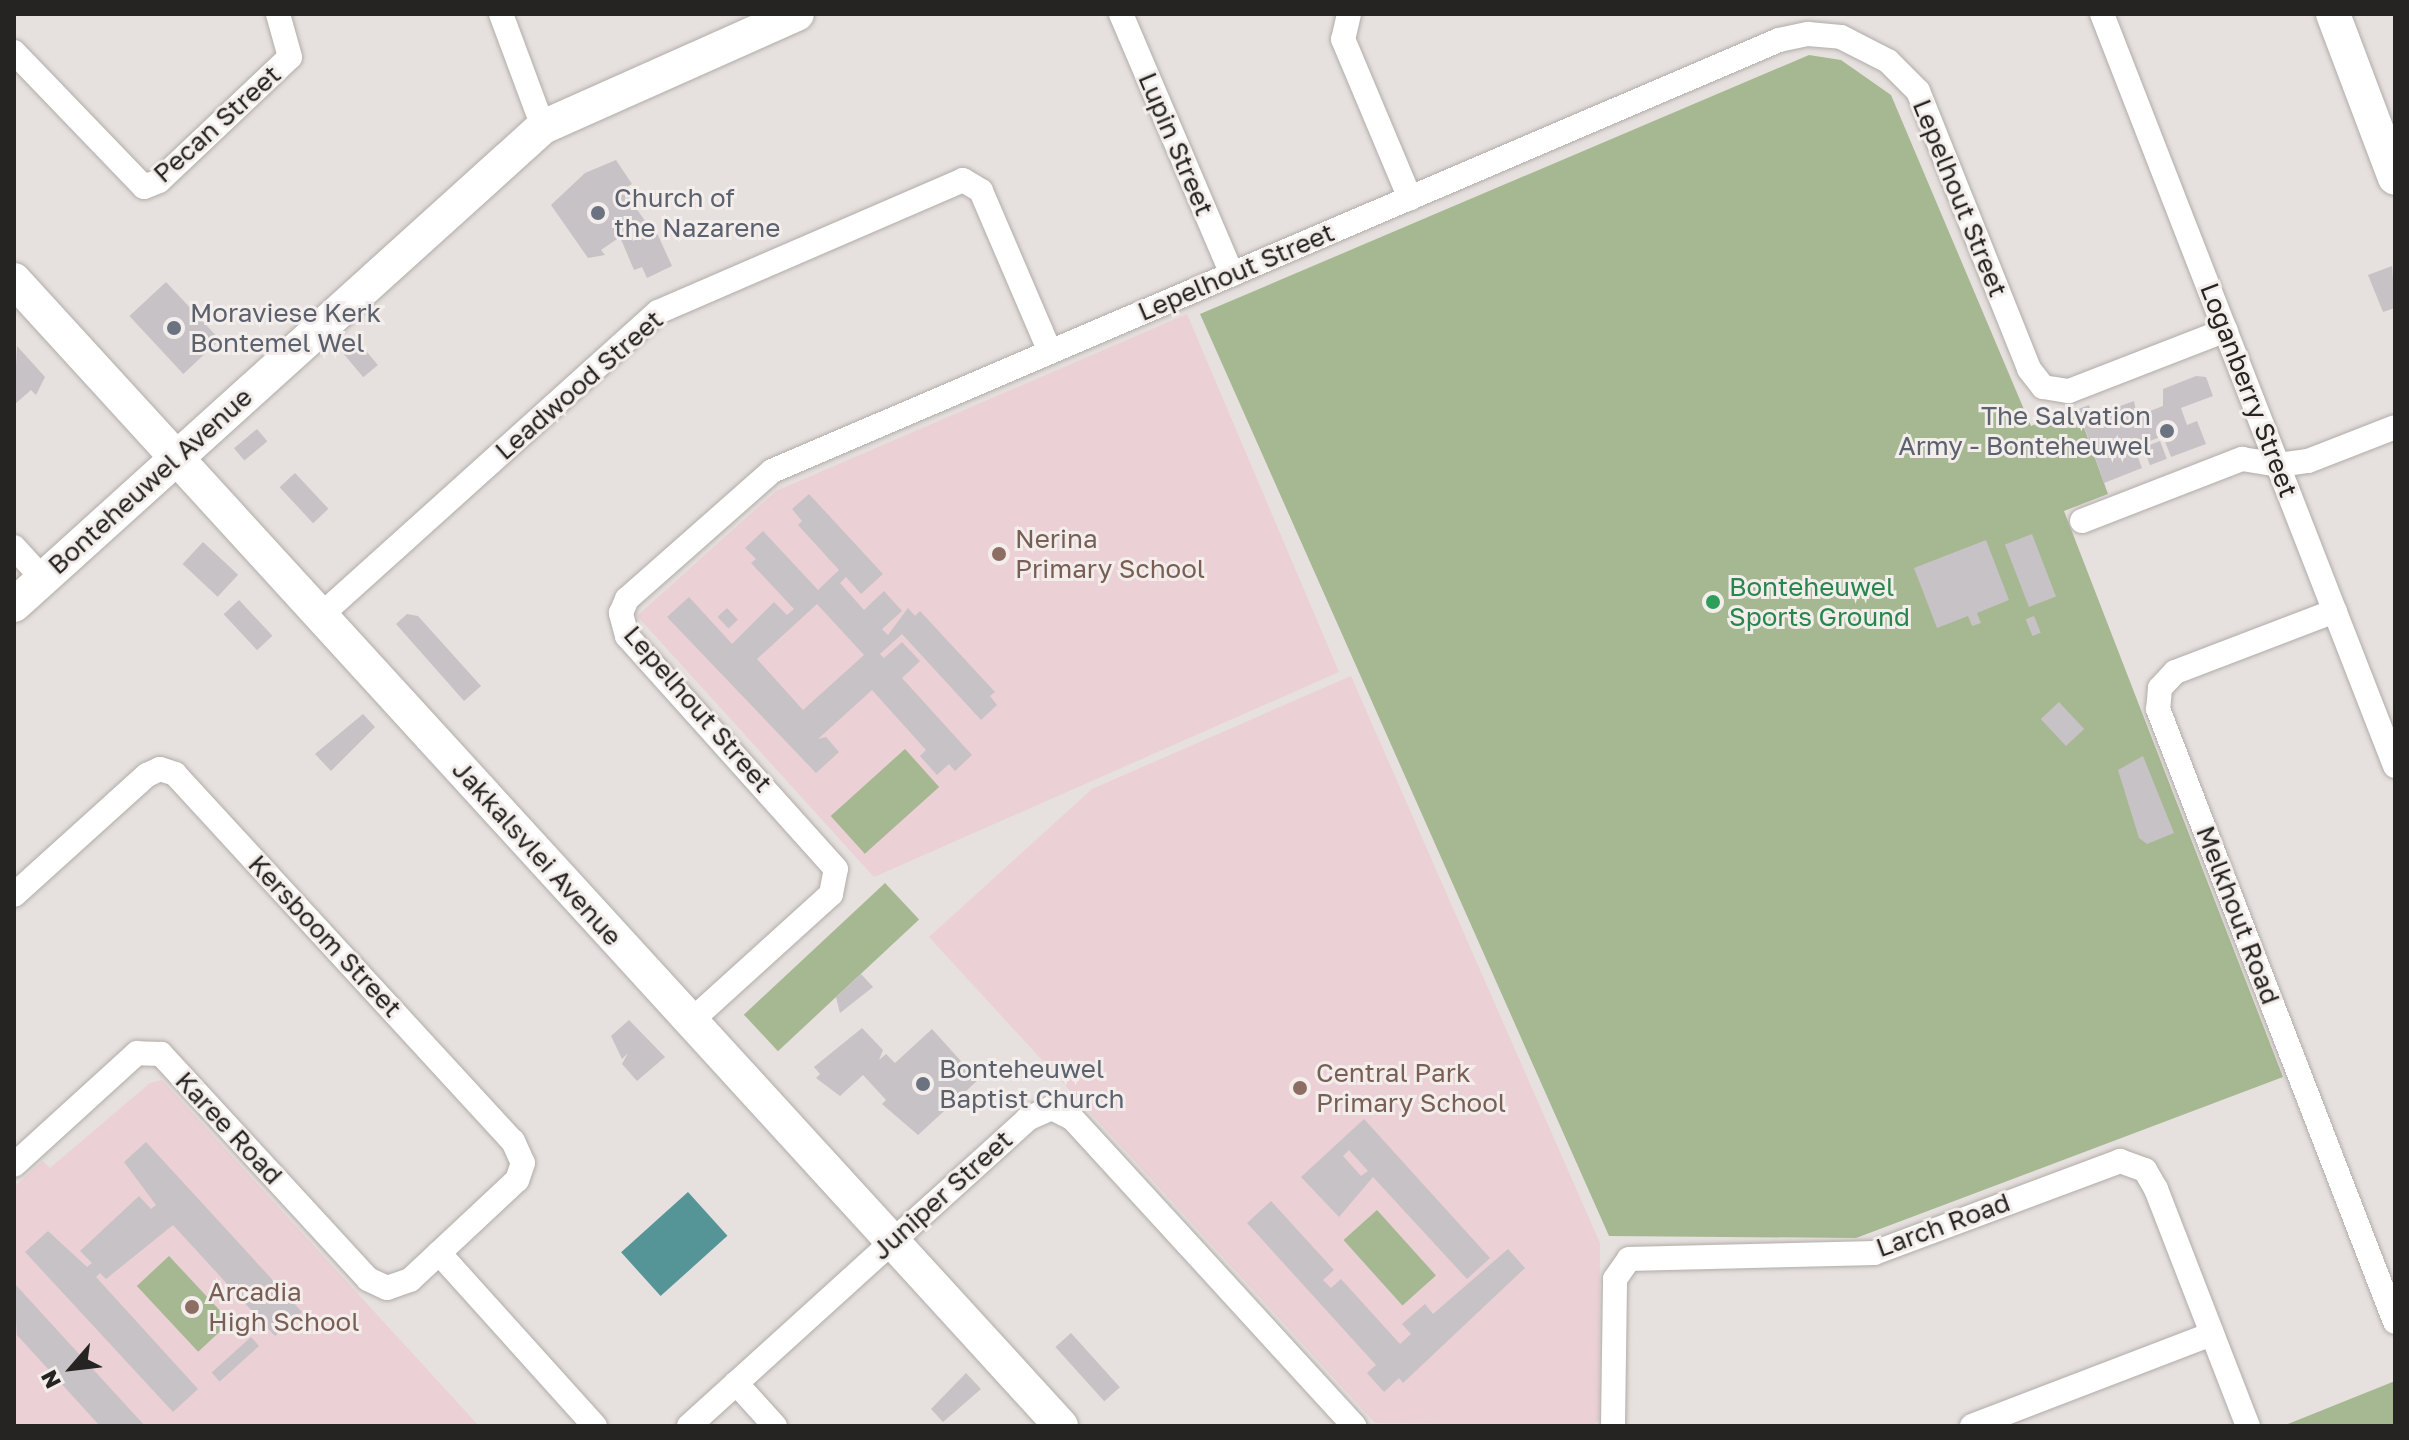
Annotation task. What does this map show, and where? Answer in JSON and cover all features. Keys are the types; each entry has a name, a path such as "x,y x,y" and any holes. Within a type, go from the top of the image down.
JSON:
{"street":[{"name":"Pecan Street","path":"14,52 144,187 159,181 290,57 278,14"},
{"path":"501,14 543,127"},
{"name":"Bonteheuwel Avenue","path":"14,605 543,127 797,14"},
{"name":"Lupin Street","path":"1121,14 1232,274"},
{"path":"1349,14 1343,39 1410,198"},
{"name":"Loganberry Street","path":"2102,14 2395,766"},
{"path":"2333,14 2395,178"},
{"name":"Lepelhout Street","path":"691,1021 831,894 836,869 627,636 623,606 765,476 1779,40 1841,37 1897,68 1928,107 2037,382 2069,391 2226,330"},
{"name":"Leadwood Street","path":"319,617 658,312 963,180 981,191 1050,352"},
{"name":"Jakkalsvlei Avenue","path":"14,280 1061,1426"},
{"path":"2082,521 2242,459 2279,465 2308,461 2395,427"},
{"path":"14,547 43,579"},
{"name":"Melkhout Road","path":"2335,611 2175,672 2157,702 2385,1269 2395,1322"},
{"name":"Kersboom Street","path":"14,895 147,775 160,769 175,774 518,1147 517,1180 439,1253"},
{"name":"Karee Road","path":"14,1165 137,1053 161,1054 373,1284 403,1285 439,1253"},
{"name":"Juniper Street","path":"689,1426 1032,1114 1062,1110 1354,1426"},
{"name":"Larch Road","path":"1613,1426 1615,1279 1629,1259 1874,1253 2120,1161 2145,1170 2156,1189 2248,1426"},
{"path":"439,1253 595,1426"},
{"path":"1972,1426 2212,1334"},
{"path":"736,1383 775,1426"}],"shaded area":[{"name":"Nerina Primary School","path":"1187,314 1339,672 874,877 637,616 776,491"},
{"name":"Central Park Primary School","path":"1351,676 1600,1243 1599,1420 1593,1426 1375,1423 929,937 1092,789"},
{"name":"Arcadia High School","path":"162,1080 479,1426 14,1426 14,1187 43,1161 50,1168 150,1083"}],"green space":[{"name":"Bonteheuwel Sports Ground","path":"1809,55 1841,60 1891,95 2031,426 2077,408 2108,494 2064,511 2283,1077 1856,1238 1609,1236 1200,314"},
{"path":"905,749 939,787 865,854 831,816"},
{"path":"885,883 919,920 778,1051 744,1015"},
{"path":"1377,1210 1436,1275 1402,1306 1344,1240"},
{"path":"169,1256 230,1322 198,1352 137,1286"},
{"path":"2395,1381 2395,1426 2283,1426"}],"water":[{"path":"688,1192 727,1236 661,1296 621,1252"}],"building":[{"name":"Church of the Nazarene","path":"616,160 632,184 623,189 645,221 629,231 633,241 656,231 672,266 647,278 642,267 634,270 620,237 601,250 605,255 588,258 551,205 585,173"},
{"path":"2392,266 2395,308 2383,312 2368,275"},
{"name":"Moraviese Kerk Bontemel Wel","path":"166,282 220,340 183,374 129,316"},
{"path":"356,339 378,365 363,377 341,351"},
{"path":"17,346 45,377 36,395 31,390 14,405"},
{"name":"The Salvation Army - Bonteheuwel","path":"2196,376 2206,377 2213,396 2181,408 2187,425 2197,421 2206,444 2171,457 2163,436 2134,447 2142,468 2104,483 2078,409 2089,405 2093,416 2134,401 2137,416 2163,406 2163,389"},
{"path":"257,429 267,441 244,461 234,448"},
{"path":"2160,441 2167,459 2150,465 2143,447"},
{"path":"295,473 328,509 313,523 280,487"},
{"path":"809,494 883,574 861,594 846,577 840,583 864,610 884,591 902,611 882,629 888,635 908,608 915,616 920,611 995,692 990,696 997,705 981,720 902,634 880,654 884,658 902,642 920,661 902,678 972,755 955,771 949,764 937,775 920,756 926,750 872,690 818,739 826,737 839,752 816,773 667,617 689,597 732,644 774,602 787,615 794,609 751,563 756,559 745,548 763,531 818,590 839,570 798,525 802,521 792,509","holes":["817,604 864,655 803,710 757,659"]},
{"path":"2032,534 2056,597 2029,607 2005,544"},
{"path":"1986,540 2009,600 1977,613 1981,623 1972,626 1968,616 1937,628 1914,568"},
{"path":"203,542 238,575 218,597 183,564"},
{"path":"239,600 272,636 257,650 224,614"},
{"path":"727,608 738,620 728,629 717,617"},
{"path":"407,614 418,616 481,686 464,701 396,624"},
{"path":"2034,616 2041,633 2032,636 2026,619"},
{"path":"2059,702 2084,729 2066,746 2041,719"},
{"path":"363,714 375,727 331,771 315,754"},
{"path":"2143,756 2174,833 2147,844 2139,838 2118,770"},
{"path":"861,974 873,987 840,1013 836,997"},
{"path":"629,1020 665,1057 637,1081 622,1064 628,1053 622,1059 611,1036"},
{"name":"Bonteheuwel Baptist Church","path":"862,1028 883,1050 879,1060 886,1054 895,1063 932,1029 978,1080 918,1135 882,1104 886,1100 863,1075 840,1096 816,1078 820,1074 814,1067"},
{"path":"1364,1119 1490,1258 1467,1279 1373,1177 1339,1217 1301,1177","holes":["1349,1150 1368,1171 1361,1176 1343,1156"]},
{"path":"146,1142 302,1312 275,1336 173,1225 106,1279 100,1273 96,1277 198,1389 173,1412 25,1252 48,1231 87,1267 92,1263 80,1251 139,1196 151,1209 156,1205 124,1162"},
{"path":"1271,1201 1334,1270 1323,1280 1331,1288 1341,1279 1400,1344 1411,1334 1402,1324 1425,1304 1433,1314 1508,1249 1525,1268 1403,1383 1399,1378 1384,1392 1367,1373 1376,1365 1247,1223"},
{"path":"14,1283 145,1426 100,1426 17,1335"},
{"path":"1071,1333 1120,1387 1104,1401 1055,1347"},
{"path":"251,1337 259,1346 220,1381 212,1372"},
{"path":"966,1373 981,1389 943,1422 931,1409"}],"place":[{"name":"Church of the Nazarene","path":"598,213"},
{"name":"Moraviese Kerk Bontemel Wel","path":"174,328"},
{"name":"The Salvation Army - Bonteheuwel","path":"2167,431"},
{"name":"Nerina Primary School","path":"999,554"},
{"name":"Bonteheuwel Sports Ground","path":"1713,602"},
{"name":"Bonteheuwel Baptist Church","path":"923,1084"},
{"name":"Central Park Primary School","path":"1300,1088"},
{"name":"Arcadia High School","path":"192,1307"}]}
